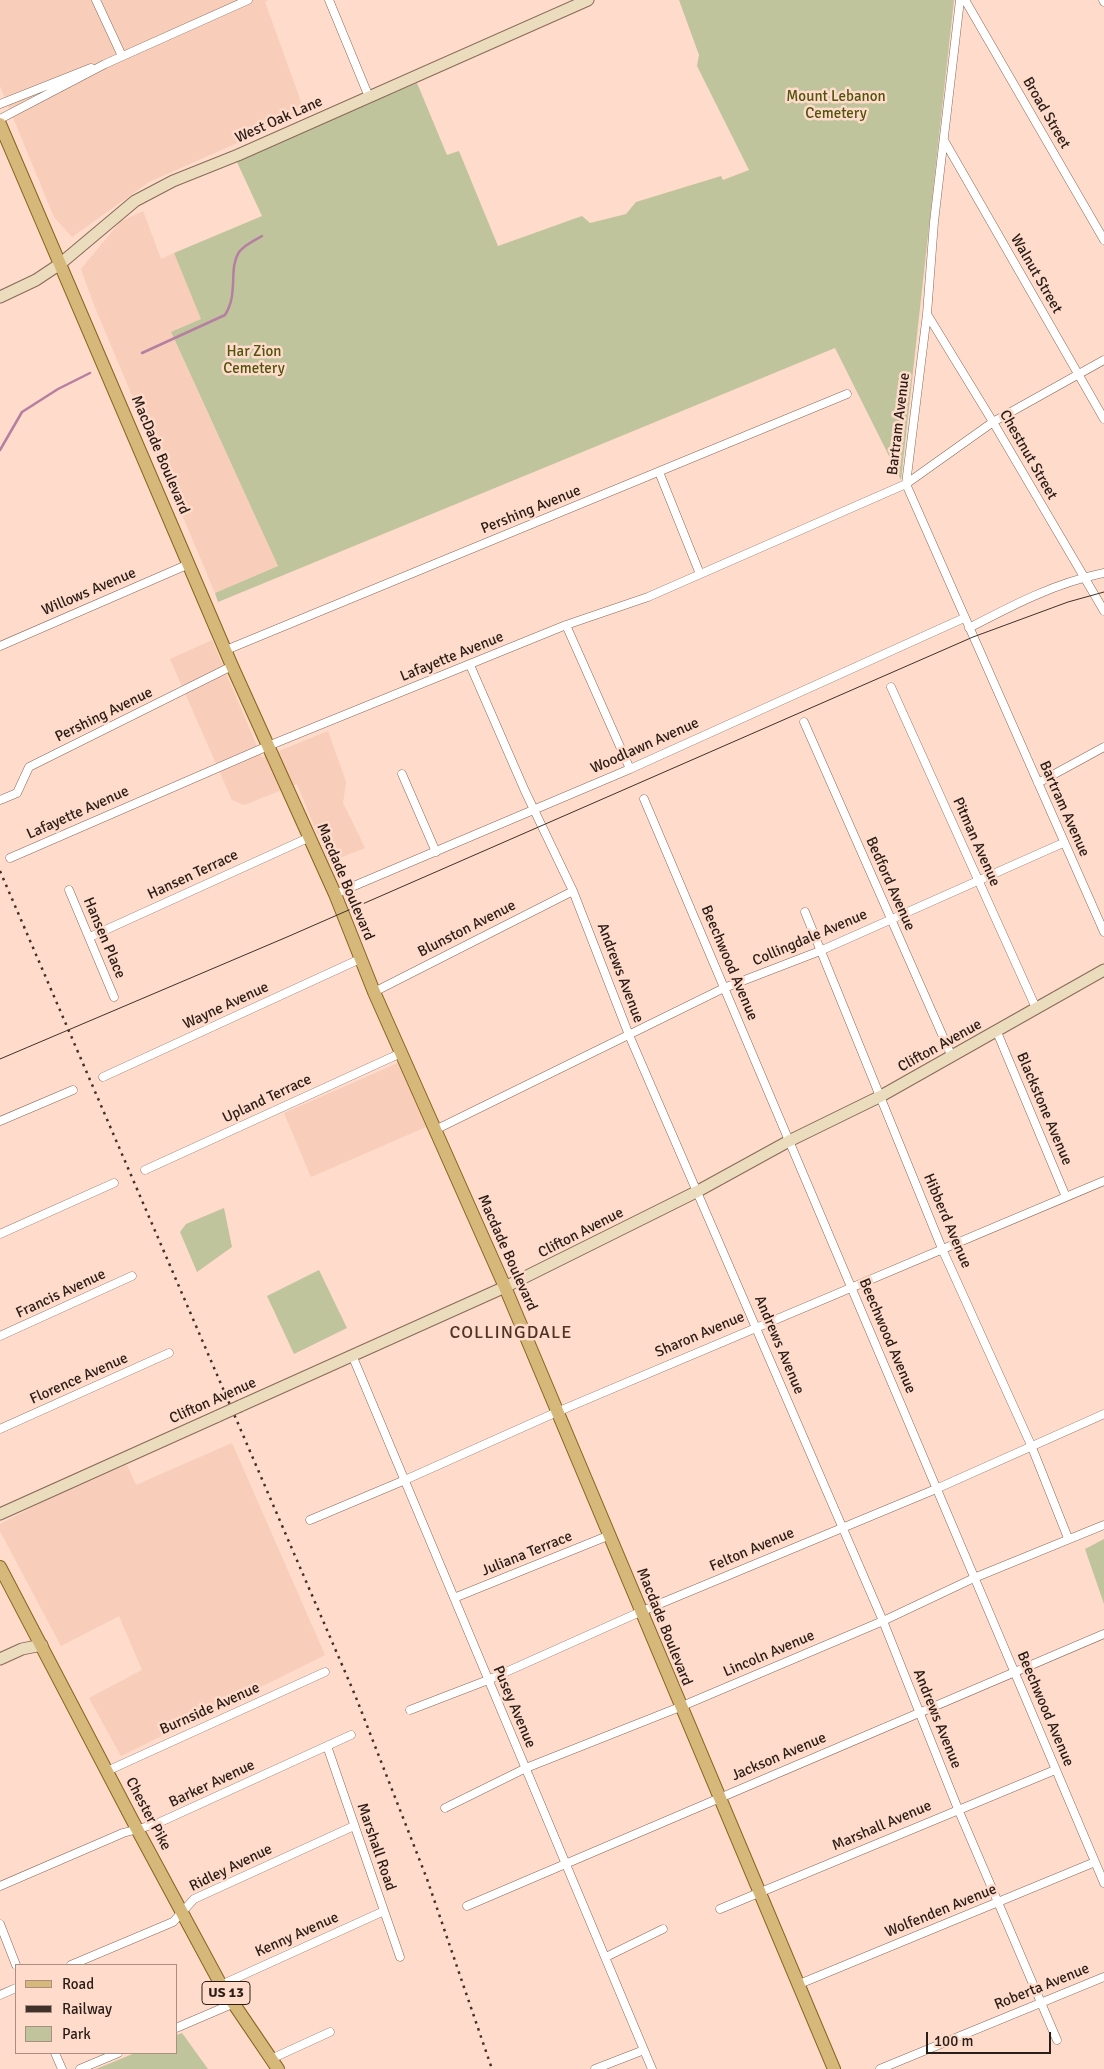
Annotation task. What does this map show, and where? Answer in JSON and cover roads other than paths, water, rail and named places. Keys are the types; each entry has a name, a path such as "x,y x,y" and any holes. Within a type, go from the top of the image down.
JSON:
{"main road":[{"path":"0,124 60,264"},
{"name":"MacDade Boulevard","path":"60,264 189,564"},
{"name":"Macdade Boulevard","path":"189,564 308,838 335,894 374,992 505,1287 610,1535 640,1612 834,2069"},
{"name":"Chester Pike","path":"0,1567 221,1985 232,2004 275,2064"}],"street":[{"path":"96,0 122,56"},
{"path":"0,119 105,64 248,0"},
{"path":"329,0 369,97"},
{"name":"Bartram Avenue","path":"960,0 927,314 906,484 1063,843 1104,932"},
{"name":"Broad Street","path":"965,0 1104,240"},
{"name":"West Oak Lane","path":"0,297 36,280 60,264 128,206 156,189 586,1"},
{"path":"0,104 68,76 105,64"},
{"name":"Walnut Street","path":"944,142 1104,419"},
{"name":"Chestnut Street","path":"927,314 1104,611"},
{"name":"Lafayette Avenue","path":"10,858 268,746 566,625 648,597 906,484 993,422 1104,360"},
{"name":"Pershing Avenue","path":"226,650 847,394"},
{"path":"659,472 700,574"},
{"name":"Willows Avenue","path":"0,646 189,564"},
{"path":"968,628 1033,594 1084,577 1104,574"},
{"name":"Woodlawn Avenue","path":"335,894 436,852 534,808 630,769 964,618"},
{"path":"566,625 630,769"},
{"name":"Andrews Avenue","path":"470,665 534,808 574,891 630,1035 883,1621 958,1809 1057,2040"},
{"name":"Pershing Avenue","path":"0,800 17,794 29,767 232,666"},
{"name":"Pitman Avenue","path":"891,687 1036,1008"},
{"name":"Bedford Avenue","path":"804,722 952,1057"},
{"path":"1038,783 1104,747"},
{"path":"402,774 436,852"},
{"name":"Beechwood Avenue","path":"644,800 1104,1883"},
{"name":"Hansen Terrace","path":"90,937 308,838"},
{"name":"Collingdale Avenue","path":"435,1130 724,988 820,950 1063,843"},
{"name":"Hansen Place","path":"69,890 114,996"},
{"name":"Blunston Avenue","path":"374,992 574,891"},
{"name":"Hibberd Avenue","path":"805,912 943,1251 1031,1445 1068,1538"},
{"name":"Wayne Avenue","path":"103,1077 360,959"},
{"name":"Clifton Avenue","path":"0,1514 505,1287 698,1191 789,1141 881,1096 1104,970"},
{"name":"Blackstone Avenue","path":"997,1032 1066,1197"},
{"name":"Upland Terrace","path":"145,1170 401,1053"},
{"path":"0,1121 73,1090"},
{"name":"Sharon Avenue","path":"310,1520 406,1480 557,1412 943,1251 1104,1181"},
{"path":"0,1234 114,1183"},
{"name":"Francis Avenue","path":"0,1336 132,1276"},
{"name":"Florence Avenue","path":"0,1429 168,1353"},
{"name":"Pusey Avenue","path":"352,1355 652,2069"},
{"name":"Felton Avenue","path":"410,1710 488,1680 640,1612 936,1489 1104,1414"},
{"name":"Lincoln Avenue","path":"445,1808 526,1768 680,1707 883,1621 974,1578 1068,1538 1104,1525"},
{"name":"Juliana Terrace","path":"454,1598 610,1535"},
{"name":"Jackson Avenue","path":"466,1906 1104,1634"},
{"path":"0,1659 22,1650 42,1645"},
{"name":"Burnside Avenue","path":"107,1771 325,1672"},
{"name":"Barker Avenue","path":"0,1886 124,1833 156,1824 351,1735"},
{"name":"Marshall Road","path":"327,1746 400,1958"},
{"name":"Marshall Avenue","path":"720,1909 1055,1770"},
{"name":"Ridley Avenue","path":"73,1964 173,1922 194,1899 354,1826"},
{"name":"Wolfenden Avenue","path":"797,1985 1095,1862"},
{"name":"Kenny Avenue","path":"221,1985 384,1911"},
{"path":"0,1924 16,1964"},
{"path":"606,1957 663,1929"},
{"name":"Roberta Avenue","path":"880,2069 1104,1977"},
{"path":"0,1995 15,1988"},
{"path":"178,2027 232,2004"},
{"path":"275,2064 330,2032"},
{"path":"595,2069 644,2050"},
{"path":"55,2054 62,2069"},
{"path":"80,2069 116,2054"}],"waterway":[{"path":"142,353 225,315 232,298 234,266 239,252 262,236"},
{"path":"0,450 22,412 58,389 90,373"}],"tram line":[{"path":"0,1059 287,937 973,637 1068,602 1104,592"}],"railway":[{"path":"0,871 355,1695 427,1879 492,2069"}],"district":[{"name":"COLLINGDALE","path":"511,1333"}],"park label":[{"name":"Mount Lebanon Cemetery","path":"836,106"},
{"name":"Har Zion Cemetery","path":"254,360"}]}
